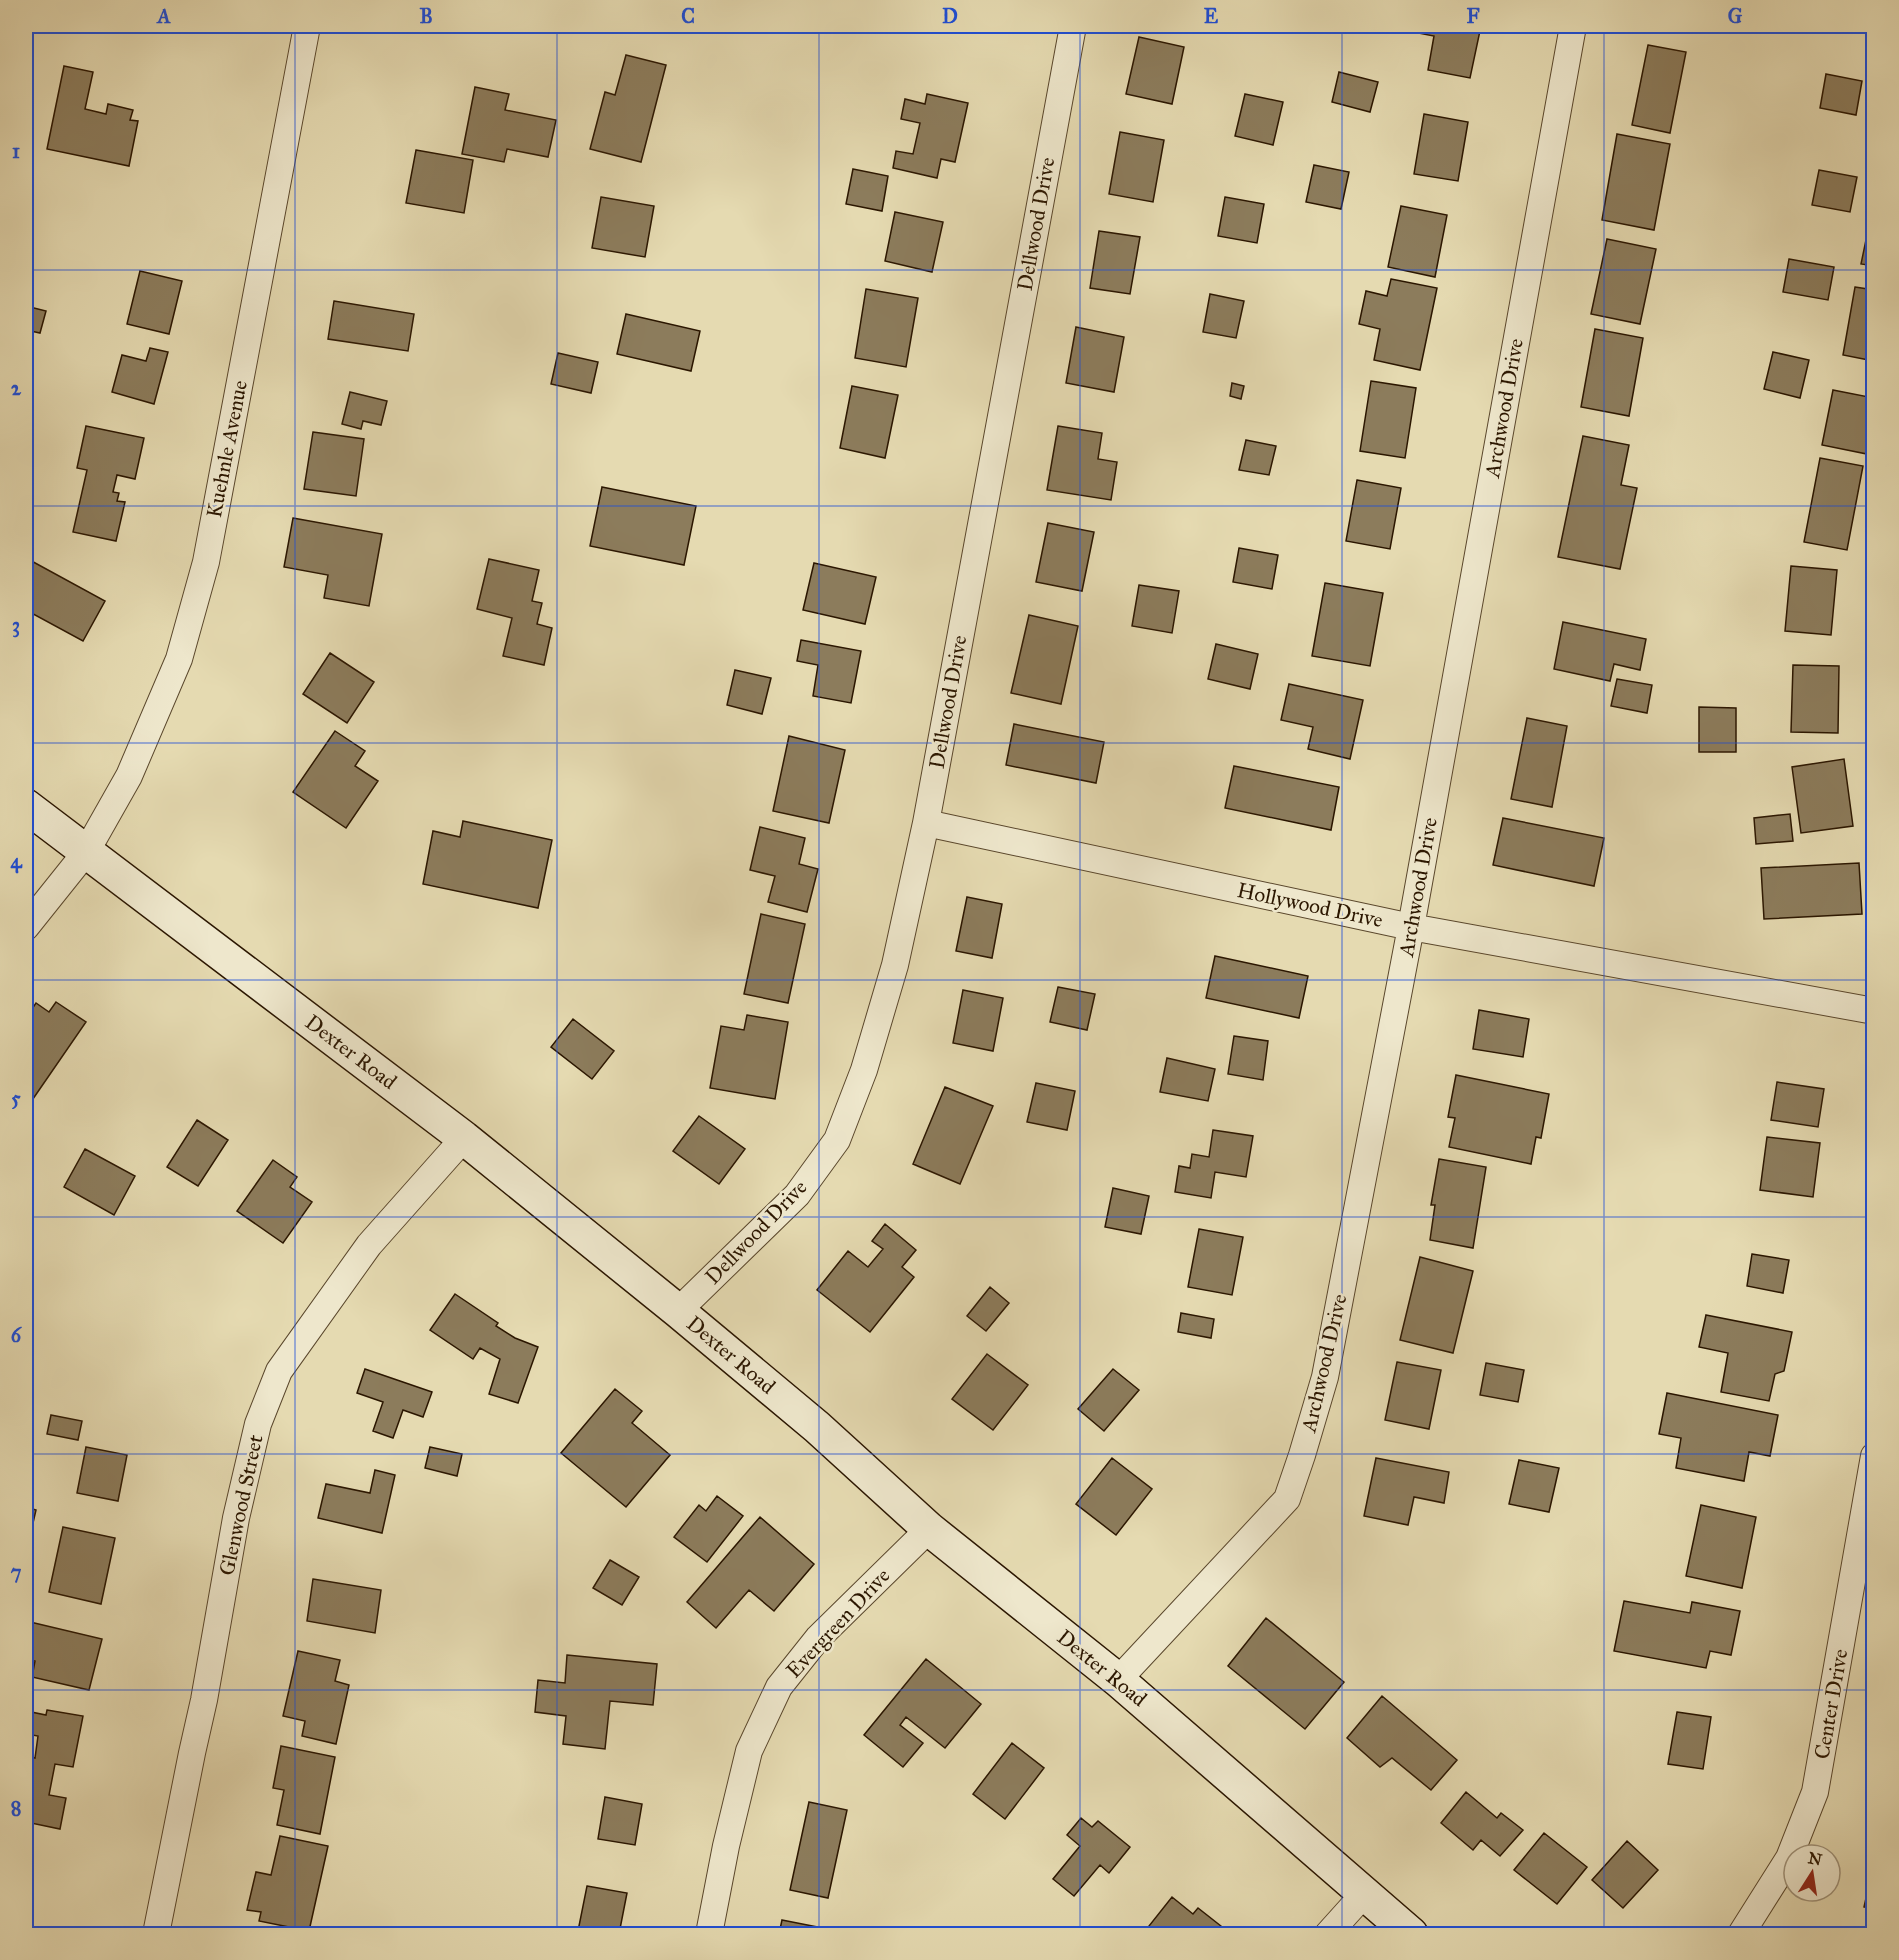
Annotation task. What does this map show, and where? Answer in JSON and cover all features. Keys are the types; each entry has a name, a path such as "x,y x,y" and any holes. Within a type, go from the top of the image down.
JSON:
{"main road":[{"name":"Dexter Road","path":"26,806 464,1138 678,1311 817,1427 929,1529 1118,1680 1411,1935"}],"street":[{"name":"Kuehnle Avenue","path":"26,927 86,852 129,776 179,659 203,573 307,26"},
{"name":"Dellwood Drive","path":"678,1311 797,1195 837,1140 864,1070 895,965 926,823 1073,26"},
{"name":"Archwood Drive","path":"1118,1680 1287,1499 1325,1377 1411,927 1573,26"},
{"name":"Hollywood Drive","path":"926,823 1411,927 1874,1011"},
{"name":"Glenwood Street","path":"156,1935 204,1700 236,1518 258,1424 279,1371 369,1245 464,1138"},
{"name":"Center Drive","path":"1741,1935 1789,1858 1815,1792 1874,1456"},
{"name":"Evergreen Drive","path":"709,1935 726,1846 749,1751 779,1687 818,1638 929,1529"},
{"path":"1328,1935 1364,1894"}],"building":[{"path":"1419,26 1481,26 1470,78 1428,70 1434,36 1418,33"},
{"path":"1139,37 1184,47 1172,104 1126,94"},
{"path":"1648,45 1686,52 1670,133 1632,125"},
{"path":"626,55 666,65 641,162 590,149 605,92 615,95"},
{"path":"64,66 93,72 85,109 106,114 108,104 133,110 130,120 138,121 129,166 47,149"},
{"path":"1339,72 1378,82 1370,112 1332,102"},
{"path":"1826,74 1862,81 1856,115 1820,108"},
{"path":"475,87 509,94 505,110 556,120 548,157 507,149 504,162 462,154"},
{"path":"927,94 968,103 955,162 941,159 937,178 893,168 896,151 913,154 920,123 901,119 905,99 925,104"},
{"path":"1245,94 1283,102 1273,145 1235,136"},
{"path":"1424,114 1468,122 1458,181 1414,174"},
{"path":"1120,132 1164,140 1153,202 1109,194"},
{"path":"1617,134 1670,144 1654,230 1602,220"},
{"path":"416,150 473,160 464,213 406,203"},
{"path":"1314,165 1349,172 1341,209 1306,202"},
{"path":"853,169 888,176 882,211 846,204"},
{"path":"1819,170 1857,177 1850,212 1812,205"},
{"path":"601,197 654,206 645,257 592,248"},
{"path":"1225,197 1264,204 1257,243 1218,236"},
{"path":"1401,206 1447,215 1435,277 1388,267"},
{"path":"1874,206 1874,266 1861,264"},
{"path":"895,212 943,222 932,272 885,261"},
{"path":"1099,231 1140,237 1130,294 1090,288"},
{"path":"1607,239 1656,249 1640,324 1591,314"},
{"path":"1789,259 1834,267 1828,300 1783,292"},
{"path":"140,271 182,281 169,334 127,324"},
{"path":"1391,279 1437,288 1420,370 1374,360 1380,329 1359,324 1366,291 1387,296"},
{"path":"1855,287 1874,290 1874,361 1843,355"},
{"path":"866,289 918,298 906,367 855,358"},
{"path":"1210,294 1244,301 1236,338 1203,332"},
{"path":"334,301 414,314 408,351 328,339"},
{"path":"26,306 46,311 40,333 26,330"},
{"path":"626,314 700,331 691,371 617,354"},
{"path":"1076,327 1124,337 1114,392 1066,383"},
{"path":"1595,329 1643,338 1629,416 1581,407"},
{"path":"150,348 168,352 154,404 112,392 122,355 146,361"},
{"path":"1773,352 1809,360 1800,398 1764,389"},
{"path":"558,353 598,362 591,393 551,384"},
{"path":"1371,381 1416,388 1405,458 1360,451"},
{"path":"1232,383 1244,386 1241,399 1230,396"},
{"path":"852,386 898,395 885,458 840,448"},
{"path":"1833,390 1874,398 1874,421 1867,454 1822,445"},
{"path":"350,392 387,401 381,425 363,421 361,429 342,424"},
{"path":"86,426 144,438 135,479 117,475 113,492 119,493 117,501 125,502 116,541 73,532 87,470 77,468"},
{"path":"1058,426 1102,433 1098,459 1117,462 1111,500 1047,490"},
{"path":"313,432 364,439 356,496 304,489"},
{"path":"1583,436 1629,445 1621,485 1637,488 1620,569 1558,557"},
{"path":"1246,440 1276,446 1269,475 1239,470"},
{"path":"1820,458 1863,466 1847,550 1804,542"},
{"path":"1357,480 1401,488 1390,549 1346,541"},
{"path":"602,487 696,506 684,565 590,546"},
{"path":"293,518 382,534 369,606 324,598 328,575 284,567"},
{"path":"1048,523 1094,532 1082,591 1036,582"},
{"path":"1239,548 1278,555 1272,589 1233,582"},
{"path":"26,558 105,601 83,641 26,610"},
{"path":"489,559 539,570 532,601 542,603 537,624 552,628 544,665 503,656 512,618 477,609"},
{"path":"814,563 876,577 865,624 803,610"},
{"path":"1791,566 1837,570 1831,635 1785,631"},
{"path":"1325,583 1383,593 1370,666 1312,656"},
{"path":"1139,585 1179,591 1172,633 1132,626"},
{"path":"1029,615 1078,626 1061,704 1011,693"},
{"path":"1563,622 1646,639 1640,670 1614,664 1610,681 1554,669"},
{"path":"801,640 861,651 851,703 813,696 818,665 797,661"},
{"path":"1216,644 1258,654 1250,689 1208,679"},
{"path":"330,653 374,682 347,723 303,694"},
{"path":"1793,665 1839,666 1838,733 1791,732"},
{"path":"735,670 771,678 762,714 727,705"},
{"path":"1617,679 1652,685 1647,713 1611,706"},
{"path":"1289,684 1363,700 1350,759 1308,749 1313,727 1281,720"},
{"path":"1699,707 1736,708 1736,752 1699,752"},
{"path":"1527,718 1567,726 1552,807 1511,799"},
{"path":"1014,724 1104,742 1096,783 1006,765"},
{"path":"335,731 365,751 355,766 378,781 346,828 293,792"},
{"path":"789,736 845,750 829,823 773,811"},
{"path":"1844,759 1853,826 1801,833 1792,767"},
{"path":"1234,766 1339,787 1331,830 1225,808"},
{"path":"1790,814 1793,841 1756,844 1754,818"},
{"path":"1503,818 1604,838 1594,886 1493,865"},
{"path":"463,821 552,840 538,908 423,884 433,831 460,837"},
{"path":"760,827 805,838 799,864 818,869 807,912 768,902 775,876 750,870"},
{"path":"1859,863 1862,914 1764,919 1761,868"},
{"path":"967,897 1002,904 992,958 956,951"},
{"path":"761,914 805,924 788,1003 744,994"},
{"path":"1215,956 1308,976 1299,1018 1206,998"},
{"path":"1058,987 1095,994 1087,1030 1050,1022"},
{"path":"963,990 1003,998 993,1051 953,1043"},
{"path":"56,1002 86,1022 26,1109 26,1036 29,1031 26,1029 26,1018 36,1003 49,1012"},
{"path":"1479,1010 1529,1019 1523,1057 1473,1049"},
{"path":"747,1015 788,1022 775,1099 710,1088 721,1026 744,1030"},
{"path":"573,1019 614,1051 592,1079 551,1047"},
{"path":"1234,1036 1268,1041 1263,1080 1228,1074"},
{"path":"1167,1058 1215,1069 1208,1101 1160,1092"},
{"path":"1456,1075 1549,1094 1541,1138 1536,1137 1531,1164 1449,1147 1455,1118 1448,1117"},
{"path":"1777,1082 1824,1089 1818,1127 1771,1120"},
{"path":"1036,1083 1075,1091 1067,1130 1027,1122"},
{"path":"945,1087 993,1106 960,1184 913,1164"},
{"path":"699,1116 745,1149 719,1184 673,1151"},
{"path":"197,1120 228,1140 198,1186 167,1167"},
{"path":"1213,1130 1253,1136 1246,1177 1215,1172 1211,1198 1175,1192 1179,1166 1190,1168 1192,1154 1209,1157"},
{"path":"1767,1137 1820,1143 1813,1197 1760,1190"},
{"path":"85,1149 135,1176 114,1215 64,1187"},
{"path":"1439,1159 1486,1167 1473,1248 1430,1240 1435,1205 1431,1205"},
{"path":"273,1160 297,1177 290,1187 312,1202 283,1243 237,1211"},
{"path":"1113,1188 1149,1196 1141,1234 1105,1227"},
{"path":"885,1224 916,1250 902,1267 914,1277 870,1332 817,1290 848,1251 868,1267 883,1249 872,1241"},
{"path":"1199,1229 1243,1237 1232,1295 1188,1287"},
{"path":"1752,1254 1789,1260 1783,1293 1747,1286"},
{"path":"1420,1257 1473,1271 1453,1353 1400,1340"},
{"path":"990,1287 1009,1303 986,1331 967,1316"},
{"path":"455,1294 498,1323 496,1326 515,1338 538,1347 518,1403 489,1394 500,1359 480,1348 473,1359 430,1330"},
{"path":"1181,1313 1214,1319 1211,1338 1178,1332"},
{"path":"1706,1315 1792,1332 1784,1371 1775,1374 1769,1401 1721,1392 1728,1353 1699,1347"},
{"path":"987,1354 1028,1385 993,1430 952,1399"},
{"path":"1397,1362 1441,1370 1429,1429 1385,1420"},
{"path":"1486,1363 1524,1370 1518,1402 1480,1395"},
{"path":"365,1369 432,1392 423,1417 403,1410 393,1438 373,1431 383,1402 357,1393"},
{"path":"1113,1369 1139,1390 1104,1431 1078,1409"},
{"path":"615,1389 642,1411 632,1423 670,1455 626,1507 561,1453"},
{"path":"1667,1393 1778,1415 1770,1456 1749,1452 1744,1481 1676,1468 1681,1438 1659,1434"},
{"path":"51,1415 82,1421 78,1440 47,1434"},
{"path":"86,1447 127,1455 118,1501 77,1493"},
{"path":"430,1447 462,1454 457,1476 425,1468"},
{"path":"1112,1458 1152,1489 1116,1535 1076,1504"},
{"path":"1376,1458 1449,1472 1444,1503 1414,1497 1408,1525 1364,1516"},
{"path":"1519,1460 1559,1468 1549,1512 1509,1504"},
{"path":"375,1470 395,1475 382,1533 318,1518 326,1484 370,1493"},
{"path":"717,1496 743,1516 707,1562 674,1537 699,1505 706,1511"},
{"path":"1701,1505 1756,1517 1742,1588 1686,1576"},
{"path":"26,1507 36,1510 30,1536 26,1535"},
{"path":"760,1517 814,1564 774,1611 749,1590 716,1628 687,1602"},
{"path":"63,1527 115,1538 101,1604 49,1592"},
{"path":"610,1560 639,1577 622,1605 593,1588"},
{"path":"313,1579 381,1590 375,1633 307,1621"},
{"path":"1624,1601 1690,1613 1692,1602 1740,1611 1731,1655 1710,1651 1706,1668 1614,1651"},
{"path":"1266,1618 1344,1682 1305,1729 1228,1666"},
{"path":"26,1621 102,1639 89,1690 32,1677 35,1661 26,1659"},
{"path":"298,1651 340,1660 335,1681 349,1685 336,1744 302,1736 305,1721 283,1716"},
{"path":"567,1655 657,1664 653,1705 610,1701 605,1749 563,1744 566,1716 535,1712 538,1680 565,1683"},
{"path":"926,1659 981,1704 945,1748 906,1717 900,1725 923,1743 903,1767 864,1735"},
{"path":"1382,1696 1457,1760 1431,1790 1392,1758 1380,1767 1347,1738"},
{"path":"47,1710 83,1716 73,1767 55,1764 49,1795 66,1798 60,1829 26,1822 26,1756 35,1758 38,1736 27,1734 31,1712 46,1715"},
{"path":"1677,1712 1711,1717 1703,1769 1668,1764"},
{"path":"1012,1743 1044,1768 1005,1819 973,1794"},
{"path":"281,1746 335,1757 320,1834 277,1825 284,1790 273,1788"},
{"path":"1466,1792 1497,1818 1501,1813 1523,1830 1500,1856 1481,1840 1473,1850 1441,1823"},
{"path":"605,1797 642,1804 635,1845 598,1839"},
{"path":"809,1802 847,1810 828,1898 790,1890"},
{"path":"1081,1818 1092,1827 1098,1821 1130,1847 1109,1873 1100,1865 1074,1896 1053,1879 1080,1846 1067,1835"},
{"path":"1544,1833 1587,1867 1557,1904 1514,1870"},
{"path":"280,1836 328,1846 309,1931 259,1921 261,1912 247,1910 256,1872 271,1875"},
{"path":"1627,1841 1658,1870 1623,1908 1592,1880"},
{"path":"1874,1863 1874,1909 1864,1907"},
{"path":"587,1886 627,1893 619,1934 578,1931"},
{"path":"1172,1897 1193,1914 1198,1908 1226,1930 1222,1934 1149,1934 1145,1931"},
{"path":"782,1920 853,1934 779,1934"},
{"path":"26,1928 39,1931 39,1934 26,1934"}]}
